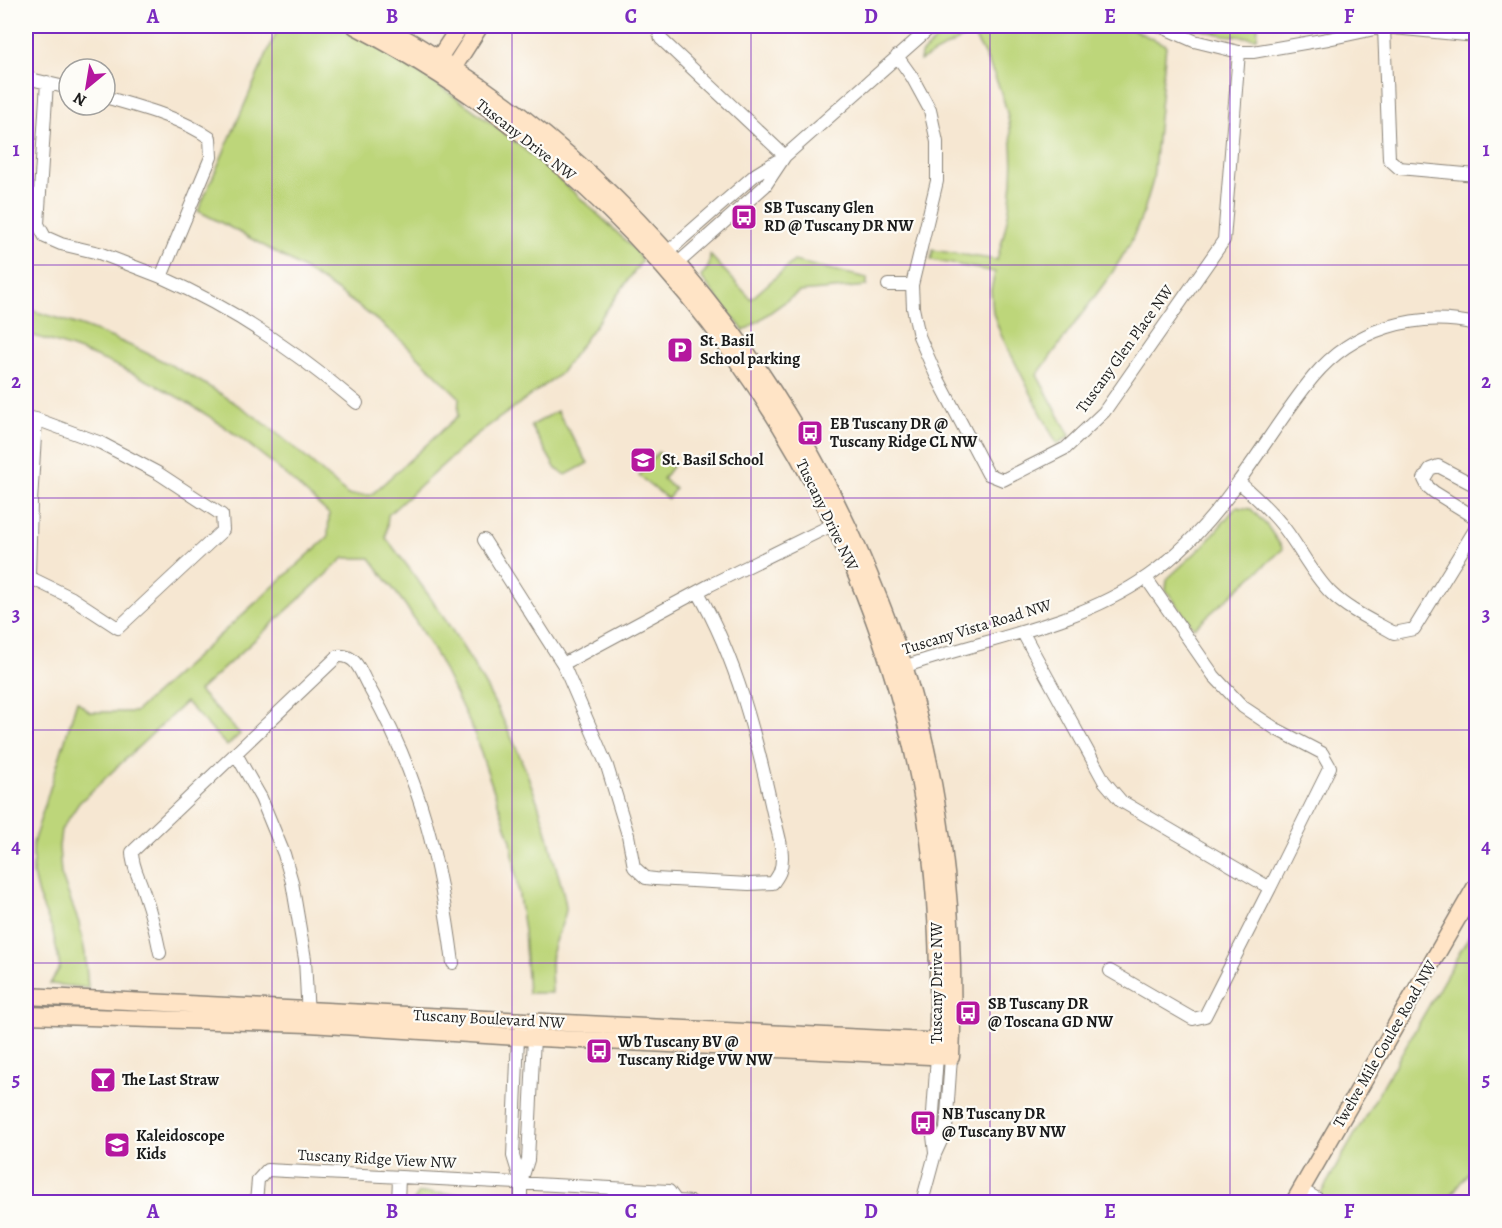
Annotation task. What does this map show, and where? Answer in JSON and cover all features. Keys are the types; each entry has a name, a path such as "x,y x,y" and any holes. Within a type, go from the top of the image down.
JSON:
{"street":[{"name":"Tuscany Drive NW","path":"355,26 442,69"},
{"name":"Tuscany Drive NW","path":"383,26 442,69 491,111 552,158 618,218 669,260 712,305 765,379 801,436 839,521 873,585 898,669 930,847 939,955 944,1049 932,1127 935,1154 922,1203"},
{"path":"442,69 460,26"},
{"path":"442,69 480,26"},
{"path":"657,26 662,39 785,156"},
{"path":"669,260 765,186 785,156 932,26"},
{"path":"1160,26 1194,40 1239,52 1253,52 1384,27 1454,36 1476,36"},
{"path":"1384,27 1389,159 1399,168 1476,175"},
{"name":"Tuscany Glen Place NW","path":"897,56 912,77 930,110 937,142 937,181 912,285 913,308 919,336 935,373 988,474 1003,480 1066,448 1104,412 1224,240 1239,52"},
{"path":"26,78 57,85"},
{"path":"47,82 38,224 45,237 61,244 99,253 160,277 239,318 283,345 332,381 357,403"},
{"path":"117,101 166,117 200,131 210,138 210,157 160,277"},
{"path":"888,285 912,285"},
{"name":"Tuscany Vista Road NW","path":"898,669 1023,633 1106,600 1146,578 1177,553 1239,482 1314,376 1335,356 1356,340 1402,321 1429,318 1458,319 1476,324"},
{"path":"31,418 101,443 158,473 222,514 223,530 118,628 72,598 29,577 31,418"},
{"path":"1476,486 1438,466 1430,469 1424,479 1434,492 1476,518"},
{"path":"1239,482 1286,529 1312,571 1333,595 1394,633 1414,629 1476,528"},
{"path":"563,664 698,592 839,521"},
{"path":"484,540 563,664 607,766 623,817 634,867 646,878 749,884 773,883 781,871 781,850 754,731 739,682 715,622 698,592"},
{"path":"1110,971 1193,1019 1205,1016 1330,768 1322,753 1275,729 1243,707 1214,676 1146,578"},
{"path":"1023,633 1104,781 1121,801 1270,888"},
{"path":"160,953 150,911 139,877 132,865 132,852 338,656 345,655 354,660 384,713 426,818 444,897 453,963"},
{"path":"236,754 261,798 287,863 305,959 308,1017"},
{"name":"Twelve Mile Coulee Road NW","path":"1298,1196 1476,886"},
{"name":"Tuscany Boulevard NW","path":"26,996 308,1017 526,1037 944,1049"},
{"name":"Tuscany Boulevard NW","path":"26,1015 527,1021 944,1049"},
{"path":"521,1203 521,1182 513,1156 527,1021"},
{"name":"Tuscany Ridge View NW","path":"256,1203 258,1180 267,1170 669,1191 677,1202 692,1203"},
{"path":"398,1203 399,1178"},
{"path":"1298,1196 1323,1203"}],"green space":[{"path":"318,24 338,26 360,36 427,78 491,123 551,172 636,251 642,261 560,374 476,435 388,515 386,538 440,612 488,690 527,773 542,816 566,909 552,953 552,993 528,993 524,931 511,841 473,730 438,658 406,606 370,558 344,558 199,691 240,734 227,746 186,702 79,803 61,830 59,847 61,874 79,923 85,953 88,988 50,984 60,967 53,932 38,895 33,875 33,843 77,701 90,712 135,712 328,537 329,514 240,438 183,400 122,368 58,343 26,334 26,309 115,339 200,381 266,424 348,495 371,495 458,416 459,397 380,322 305,270 198,211 279,26"},
{"path":"951,26 1125,26 1166,45 1153,180 1144,211 1130,244 1112,273 1037,375 1070,436 1057,444 1001,335 993,313 991,290 995,272 931,260 933,250 997,260 1008,216 1012,177 1013,155 1007,113 994,73 972,33 920,61 921,54"},
{"path":"1188,26 1258,26 1257,38 1223,35"},
{"path":"710,255 751,299 794,261 867,278 867,286 799,292 744,331 701,277 709,266"},
{"path":"557,411 588,463 566,475 556,469 531,426"},
{"path":"658,452 674,464 663,479 675,489 668,499 639,476"},
{"path":"1236,507 1251,509 1268,527 1283,549 1194,628 1166,590 1167,579 1205,544"},
{"path":"1476,924 1476,1162 1446,1202 1316,1202"},
{"path":"419,1193 498,1195 506,1202 413,1202"}],"place":[{"name":"SB Tuscany Glen RD @ Tuscany DR NW","path":"744,217"},
{"name":"St. Basil School parking","path":"680,350"},
{"name":"EB Tuscany DR @ Tuscany Ridge CL NW","path":"810,433"},
{"name":"St. Basil School","path":"643,460"},
{"name":"SB Tuscany DR @ Toscana GD NW","path":"968,1013"},
{"name":"Wb Tuscany BV @ Tuscany Ridge VW NW","path":"599,1051"},
{"name":"The Last Straw","path":"103,1080"},
{"name":"NB Tuscany DR @ Tuscany BV NW","path":"923,1123"},
{"name":"Kaleidoscope Kids","path":"117,1145"}]}
